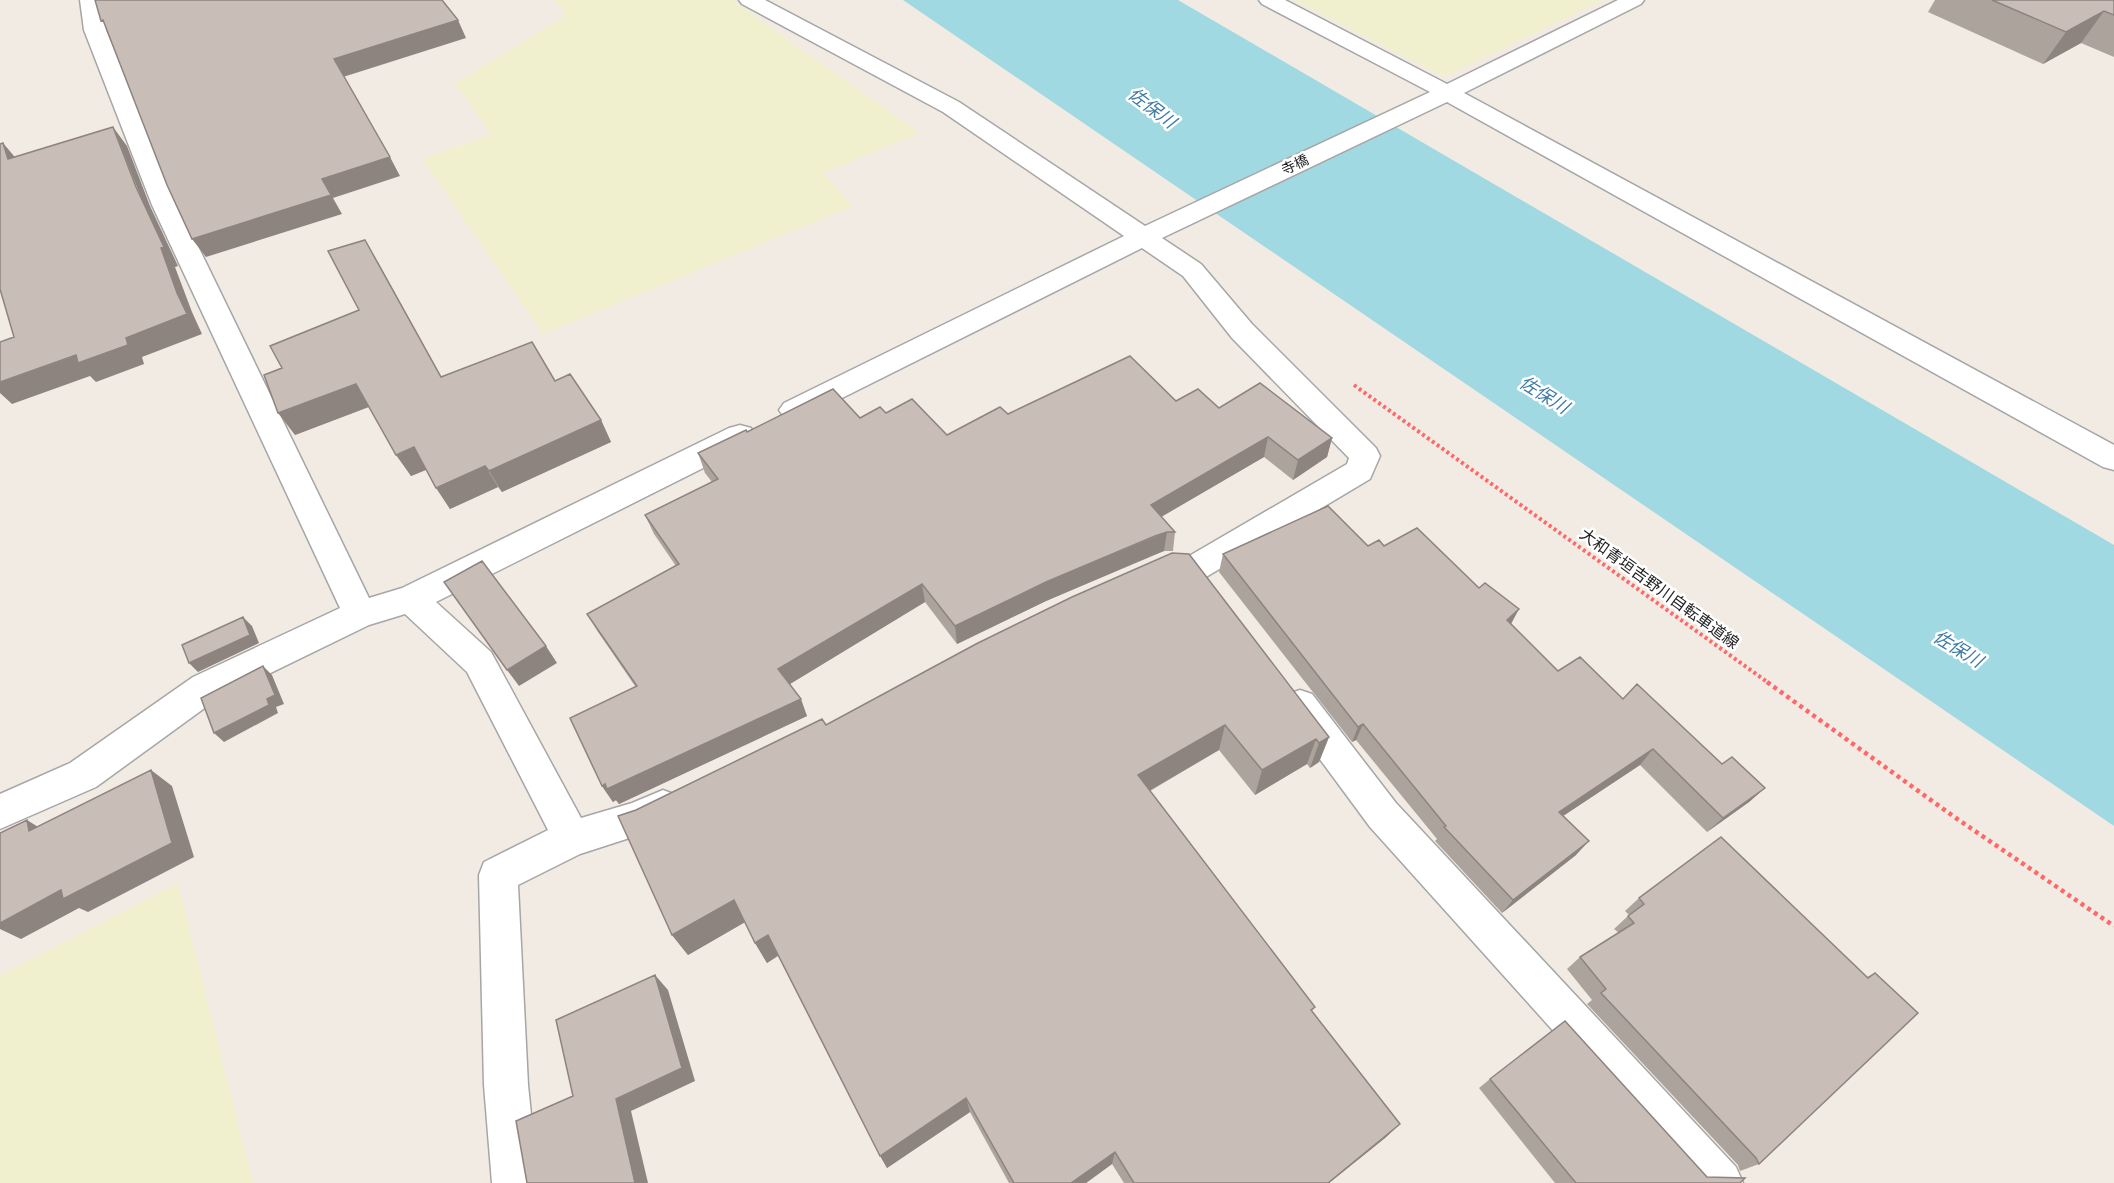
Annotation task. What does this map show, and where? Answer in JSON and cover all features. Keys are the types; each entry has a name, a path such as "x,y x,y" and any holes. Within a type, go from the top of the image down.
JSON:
{"street":[{"path":"90,0 94,30 165,205 360,614"},
{"path":"749,0 951,107 1152,233 1192,270 1242,331 1365,456 1359,471 1180,567 1217,596"},
{"path":"1269,0 1437,97 2114,459"},
{"name":"寺橋","path":"0,812 83,775 205,688 360,614 411,599 1152,233 1634,0"},
{"path":"411,599 479,662 572,838"},
{"path":"1282,682 1383,815 1720,1183"},
{"path":"515,1183 506,1085 498,875 572,838 638,819 691,794"}],"path":[{"name":"大和青垣吉野川自転車道線","path":"1354,385 1944,809 2114,926"}],"green space":[{"path":"554,0 732,0 920,133 823,173 853,206 543,334 422,159 491,134 455,83 566,15"},
{"path":"1294,0 1603,0 1444,77"},
{"path":"178,883 253,1183 0,1183 0,975"}],"water":[{"name":"佐保川","path":"903,0 1178,0 2114,545 2114,826"}],"building":[{"path":"95,0 442,0 458,20 334,59 390,157 322,179 331,195 192,239 167,185 103,20 101,21"},
{"path":"1992,0 2114,0 2114,15 2104,11 2066,32"},
{"path":"113,127 136,187 164,247 161,248 187,314 126,338 128,345 78,363 76,355 0,382 0,342 14,337 0,289 0,144 3,143 8,159"},
{"path":"365,240 441,377 532,342 555,381 570,374 601,420 489,471 485,466 436,488 414,447 396,455 356,384 278,413 264,375 282,368 270,346 359,310 328,251"},
{"path":"1130,356 1176,401 1198,389 1219,408 1260,383 1332,438 1298,460 1268,437 1151,505 1175,532 1155,536 1046,582 955,626 922,584 778,669 801,699 607,789 605,784 602,786 570,718 637,686 587,614 679,564 645,515 718,479 698,453 746,430 747,432 833,389 860,418 880,407 886,413 912,399 947,435 1000,407 1008,414"},
{"path":"1328,506 1368,546 1379,540 1384,546 1417,528 1479,588 1485,583 1519,609 1507,620 1558,671 1580,657 1623,699 1637,684 1722,764 1732,757 1765,788 1723,818 1653,749 1559,812 1589,841 1513,900 1444,827 1446,826 1363,724 1358,727 1223,554"},
{"path":"1172,553 1189,554 1329,737 1319,743 1316,739 1262,770 1225,725 1138,775 1315,1007 1311,1010 1400,1124 1328,1183 1134,1183 1115,1152 1071,1183 1014,1183 966,1098 880,1156 768,935 755,943 734,900 672,935 618,816 636,810 822,719 826,725 976,644 1072,597"},
{"path":"482,561 546,646 507,670 444,582"},
{"path":"243,617 250,635 189,663 182,645"},
{"path":"263,666 275,695 267,699 269,705 214,733 201,698"},
{"path":"151,770 172,843 63,899 61,890 0,923 0,833 27,820 29,831"},
{"path":"1721,837 1868,978 1875,973 1918,1013 1759,1164 1756,1158 1601,993 1606,989 1580,957 1634,923 1628,916 1644,904 1639,898"},
{"path":"655,975 682,1068 616,1099 635,1183 527,1183 516,1121 573,1096 556,1020"},
{"path":"1565,1021 1707,1177 1745,1178 1740,1183 1576,1183 1490,1079"}]}
